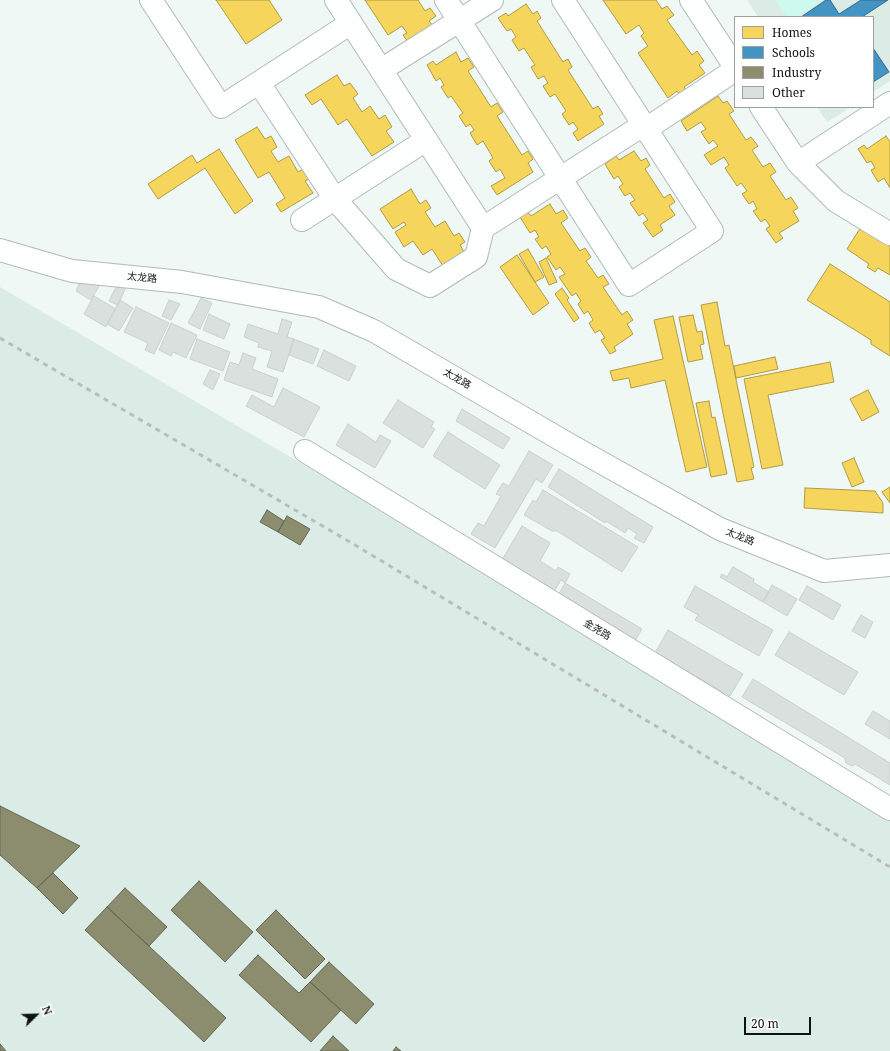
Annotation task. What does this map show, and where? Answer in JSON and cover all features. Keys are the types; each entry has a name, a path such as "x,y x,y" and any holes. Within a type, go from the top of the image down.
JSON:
{"street":[{"path":"151,0 221,107 351,23"},
{"path":"336,0 483,228"},
{"path":"446,0 629,285 712,232 563,0"},
{"path":"381,70 492,0"},
{"path":"691,0 734,67"},
{"path":"258,83 335,199 396,269 430,286 476,257 483,228 560,178 645,127 734,70"},
{"path":"798,163 890,104"},
{"path":"762,108 798,163 836,201 890,234"},
{"path":"302,220 426,140"},
{"name":"太龙路","path":"0,250 72,271 182,282 319,307 374,331 570,445 720,529 824,571 890,565"},
{"name":"金尧路","path":"304,451 890,809"}],"shaded area":[{"path":"747,0 890,0 890,81 874,91 874,16 757,16"},
{"path":"818,108 849,108 827,122"},
{"path":"0,287 890,808 890,1051 0,1051"}],"green space":[{"path":"775,0 822,0 798,16 786,16"}],"building: Homes":[{"path":"216,0 269,0 282,20 246,44"},
{"path":"365,0 418,0 425,11 430,8 436,16 429,21 435,28 410,45 403,35 407,33 402,26 388,35"},
{"path":"603,0 656,0 662,9 667,6 674,15 667,20 692,55 697,51 704,61 699,65 705,73 684,87 687,91 680,95 677,91 668,98 638,53 648,46 641,36 644,33 639,25 626,34"},
{"path":"526,4 533,14 537,11 541,18 537,21 563,62 568,59 572,67 568,70 593,109 598,106 603,114 599,116 604,124 578,141 573,133 578,129 573,122 569,125 562,114 566,111 555,94 550,97 543,86 548,83 544,76 538,79 531,67 535,65 524,48 519,51 512,40 516,37 511,29 507,31 498,18 506,13 508,16"},
{"path":"456,52 461,62 468,58 474,67 468,71 491,107 497,103 503,112 497,116 522,155 528,151 533,159 528,163 533,172 497,195 491,186 505,178 500,169 496,172 489,161 493,158 483,141 477,145 470,133 474,130 470,124 466,127 459,116 463,113 451,96 448,98 441,87 444,85 440,78 436,81 427,65 433,61 436,65"},
{"path":"337,75 344,86 350,83 358,94 353,98 362,112 370,106 379,119 385,115 392,127 386,131 394,142 372,156 347,119 338,125 321,99 312,105 305,95"},
{"path":"718,96 723,103 727,101 734,111 729,114 746,140 751,137 758,146 752,150 763,167 770,163 776,172 770,176 786,200 791,197 798,208 793,211 799,221 779,233 783,238 776,243 766,229 770,226 765,219 761,222 753,211 757,209 753,201 749,204 742,194 747,191 741,183 737,186 725,168 729,165 724,157 711,165 704,155 718,146 713,140 709,144 701,132 706,129 701,122 687,131 681,121"},
{"path":"257,127 265,139 271,136 277,147 271,151 278,162 289,156 298,172 305,168 311,178 305,181 313,193 281,212 276,204 285,198 269,172 258,178 235,140"},
{"path":"886,136 890,142 890,188 884,178 878,182 871,170 875,168 871,161 867,163 858,149 864,145 867,149"},
{"path":"219,149 253,201 235,214 205,168 158,199 148,184 192,155 197,163"},
{"path":"634,151 641,161 646,158 650,165 645,169 664,198 670,194 675,202 669,206 675,215 660,225 663,230 653,237 643,223 648,220 643,213 639,216 630,203 635,200 630,193 625,196 619,187 623,184 618,176 614,179 605,164 616,156 619,160"},
{"path":"411,189 420,204 426,200 431,208 425,212 435,227 445,221 454,236 459,233 465,242 460,245 466,255 445,269 432,249 423,255 413,241 404,247 395,232 406,225 404,222 393,229 380,209"},
{"path":"550,204 556,214 563,210 568,218 561,223 580,251 585,248 591,257 586,261 598,278 603,275 609,284 603,287 622,315 627,311 633,320 627,324 633,334 614,347 616,351 610,354 601,340 605,338 600,330 595,333 589,323 593,320 588,311 584,314 578,304 581,301 576,293 572,296 559,277 565,274 560,267 556,270 547,257 551,254 546,246 542,249 535,239 539,237 535,230 530,233 520,217 528,212 531,216"},
{"path":"861,227 890,246 890,275 878,268 875,272 867,267 869,264 847,249"},
{"path":"528,249 544,277 535,282 519,254"},
{"path":"517,255 549,303 533,315 500,267"},
{"path":"546,258 557,282 549,285 539,262"},
{"path":"830,264 890,302 890,356 871,344 871,340 807,300"},
{"path":"562,288 569,298 567,300 579,318 574,322 555,294"},
{"path":"717,302 725,346 729,345 754,467 751,468 754,479 737,482 701,305"},
{"path":"693,315 697,332 702,331 704,344 700,345 703,359 688,362 679,317"},
{"path":"673,316 707,467 686,472 665,380 631,388 629,378 613,381 610,371 663,359 654,320"},
{"path":"775,357 778,369 736,378 734,366"},
{"path":"830,362 834,382 768,395 783,465 762,469 744,379"},
{"path":"868,390 879,412 862,421 850,399"},
{"path":"709,401 712,418 715,417 727,474 711,477 696,403"},
{"path":"854,458 864,482 852,487 842,463"},
{"path":"890,487 890,503 882,492"},
{"path":"805,488 875,491 883,503 883,513 804,508"}],"building: Schools":[{"path":"826,0 830,0 839,14 861,0 888,0 864,16 802,16"},
{"path":"874,50 889,72 874,81"}],"building: Industry":[{"path":"267,510 284,521 278,532 260,522"},
{"path":"287,516 310,529 300,545 278,532"},
{"path":"0,806 80,846 37,888 0,855"},
{"path":"53,873 78,898 63,914 37,888"},
{"path":"199,881 253,932 225,962 171,910"},
{"path":"125,888 167,927 149,946 107,907"},
{"path":"107,907 226,1018 204,1042 85,930"},
{"path":"276,910 325,959 305,979 256,930"},
{"path":"258,955 299,993 310,982 341,1010 311,1042 239,975"},
{"path":"329,962 374,1004 356,1024 310,982"},
{"path":"333,1036 349,1051 320,1051"},
{"path":"0,1044 6,1051 0,1051"},
{"path":"396,1047 401,1051 393,1051"}],"building: Other":[{"path":"102,281 91,300 76,291 80,282"},
{"path":"118,283 126,287 118,305 109,301"},
{"path":"94,296 116,309 106,327 84,314"},
{"path":"201,298 212,303 200,329 188,323"},
{"path":"120,300 133,308 119,331 107,324"},
{"path":"169,300 180,304 171,320 162,316"},
{"path":"136,307 169,323 154,354 145,350 148,343 124,332"},
{"path":"209,314 230,324 224,339 203,330"},
{"path":"282,319 292,322 287,337 294,339 283,372 267,367 272,351 258,347 259,343 244,337 248,324 278,334"},
{"path":"171,323 197,335 186,358 173,352 171,356 159,350"},
{"path":"197,339 230,352 223,371 190,359"},
{"path":"294,339 319,349 313,364 289,355"},
{"path":"324,350 356,366 349,381 317,366"},
{"path":"243,353 256,358 252,369 278,379 272,397 224,380 230,362 239,365"},
{"path":"210,370 220,374 213,390 203,384"},
{"path":"283,388 320,407 304,437 246,406 252,395 274,407"},
{"path":"398,400 434,422 431,427 435,429 423,448 383,423"},
{"path":"462,409 510,438 503,449 456,421"},
{"path":"348,424 376,442 380,435 391,441 375,468 336,445"},
{"path":"448,432 500,465 485,489 433,456"},
{"path":"529,451 553,465 542,483 536,479 495,548 471,534 478,523 484,526 501,496 496,494 503,483 509,486"},
{"path":"559,469 653,527 644,543 634,538 637,534 628,528 625,533 606,521 605,523 548,487"},
{"path":"543,490 638,547 622,572 557,531 552,531 524,515 533,500 536,502"},
{"path":"522,526 550,543 540,561 556,571 558,567 570,574 565,583 561,580 551,596 499,565"},
{"path":"733,567 754,579 753,582 769,592 763,602 720,577 722,574 727,577"},
{"path":"565,583 642,629 633,644 554,603"},
{"path":"772,585 797,599 787,616 763,602"},
{"path":"695,586 773,630 759,656 695,620 698,615 684,607"},
{"path":"807,586 841,605 833,620 799,600"},
{"path":"861,615 873,622 865,638 852,631"},
{"path":"668,630 743,674 730,696 655,653"},
{"path":"789,632 858,672 844,695 775,655"},
{"path":"753,679 890,763 890,785 855,764 852,766 846,763 845,758 742,697"},
{"path":"873,711 890,721 890,739 865,724"}],"railway":[{"path":"0,338 350,542 890,867"}]}
